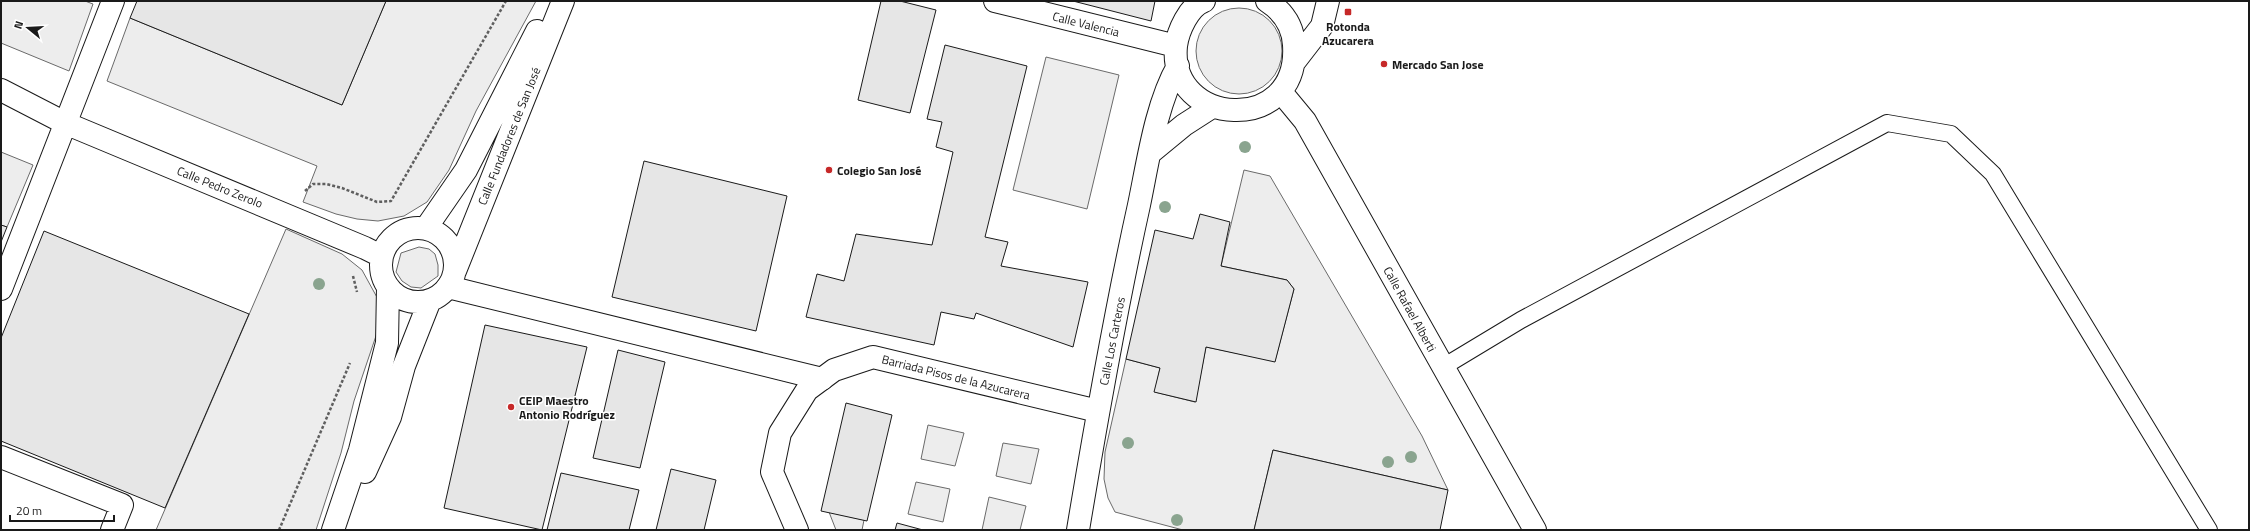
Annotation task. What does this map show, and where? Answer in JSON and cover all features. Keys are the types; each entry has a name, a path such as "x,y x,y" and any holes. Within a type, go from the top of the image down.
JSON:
{"street":[{"path":"1,289 62,122 113,1"},
{"name":"Calle Fundadores de San José","path":"426,228 466,170 552,1"},
{"name":"Calle Fundadores de San José","path":"451,279 563,1"},
{"name":"Calle Valencia","path":"995,1 1177,56"},
{"name":"Calle Los Carteros","path":"1078,530 1098,411 1150,154 1177,56 1177,36 1191,11 1202,1"},
{"path":"1177,56 1188,88 1212,107 1237,112 1261,106 1281,92 1292,74 1295,61 1293,34 1285,16 1277,7 1267,1"},
{"path":"1295,61 1322,26 1328,1"},
{"name":"Calle Pedro Zerolo","path":"1,90 62,122"},
{"name":"Calle Rafael Alberti","path":"1281,92 1305,121 1535,530"},
{"name":"Calle Pedro Zerolo","path":"1,102 62,122 381,256"},
{"path":"1150,154 1184,125 1212,107"},
{"path":"339,530 390,417 404,366 430,300 451,279 455,260 452,249 446,240 437,232 426,228 414,227 403,230 393,237 385,246 381,256 383,278 388,287 397,295 407,300 419,302 430,300"},
{"path":"451,279 822,379"},
{"path":"333,530 360,450 387,343 388,287"},
{"name":"Barriada Pisos de la Azucarera","path":"797,530 772,472 780,433 807,390 834,370 874,357 1098,411"},
{"path":"1,457 122,505 112,530"}],"lane":[{"path":"1443,367 1521,320 1887,123 1951,134 1992,174 2209,530"}],"path":[{"path":"391,201 506,1"},
{"path":"351,271 357,294"},
{"path":"279,530 350,361"}],"shaded area":[{"path":"1,1 85,1 93,4 69,71 1,43"},
{"path":"386,1 536,1 476,111 449,170 427,202 404,216 378,221 357,219 336,214 303,202 317,166 107,81 130,18 342,105"},
{"path":"1239,8 1255,11 1263,15 1275,27 1279,35 1282,51 1279,67 1275,75 1263,87 1255,91 1239,94 1223,91 1215,87 1203,75 1199,67 1196,51 1199,35 1203,27 1215,15 1223,11"},
{"path":"1046,57 1119,75 1087,209 1013,190"},
{"path":"1,152 33,165 7,227 1,225"},
{"path":"1244,170 1270,176 1422,436 1448,490 1273,450 1254,530 1183,530 1115,512 1108,498 1104,479 1105,452 1126,359 1160,368 1155,392 1195,402 1206,347 1275,361 1294,289 1287,280 1221,266"},
{"path":"286,229 342,254 362,270 379,301 381,321 354,401 341,453 316,530 156,530"},
{"path":"419,247 429,249 435,254 438,265 438,276 421,288 411,287 402,281 396,272 401,253"},
{"path":"928,425 964,433 955,466 921,459"},
{"path":"1003,443 1039,449 1031,484 996,476"},
{"path":"916,482 950,489 943,522 908,514"},
{"path":"989,497 1026,506 1020,530 982,530"},
{"path":"829,512 864,520 862,530 836,530"}],"building":[{"path":"137,1 386,1 342,105 130,18"},
{"path":"881,1 900,1 936,10 910,113 858,100"},
{"path":"1073,1 1155,1 1151,21"},
{"path":"945,45 1027,66 985,237 1008,242 1001,266 1088,282 1073,347 976,313 974,319 941,312 934,345 806,317 817,274 844,281 856,234 932,245 953,152 936,147 942,122 927,119"},
{"path":"644,161 787,196 756,331 612,297"},
{"path":"1200,214 1230,222 1221,266 1287,280 1294,289 1275,362 1206,347 1196,402 1154,392 1160,368 1126,359 1155,230 1193,239"},
{"path":"1,225 7,227 1,242"},
{"path":"44,231 249,314 165,508 1,441 1,338"},
{"name":"CEIP Maestro Antonio Rodríguez","path":"485,325 587,347 542,530 444,508"},
{"path":"618,350 665,362 640,468 593,458"},
{"path":"846,403 892,415 867,521 821,511"},
{"path":"1273,450 1448,490 1440,530 1254,530"},
{"path":"671,469 716,480 704,530 656,530"},
{"path":"561,473 639,490 629,530 547,530"},
{"path":"897,523 923,530 895,530"}],"place":[{"name":"Rotonda Azucarera","path":"1348,12"},
{"name":"Mercado San Jose","path":"1384,64"},
{"name":"Colegio San José","path":"829,170"},
{"name":"CEIP Maestro Antonio Rodríguez","path":"511,407"}]}
